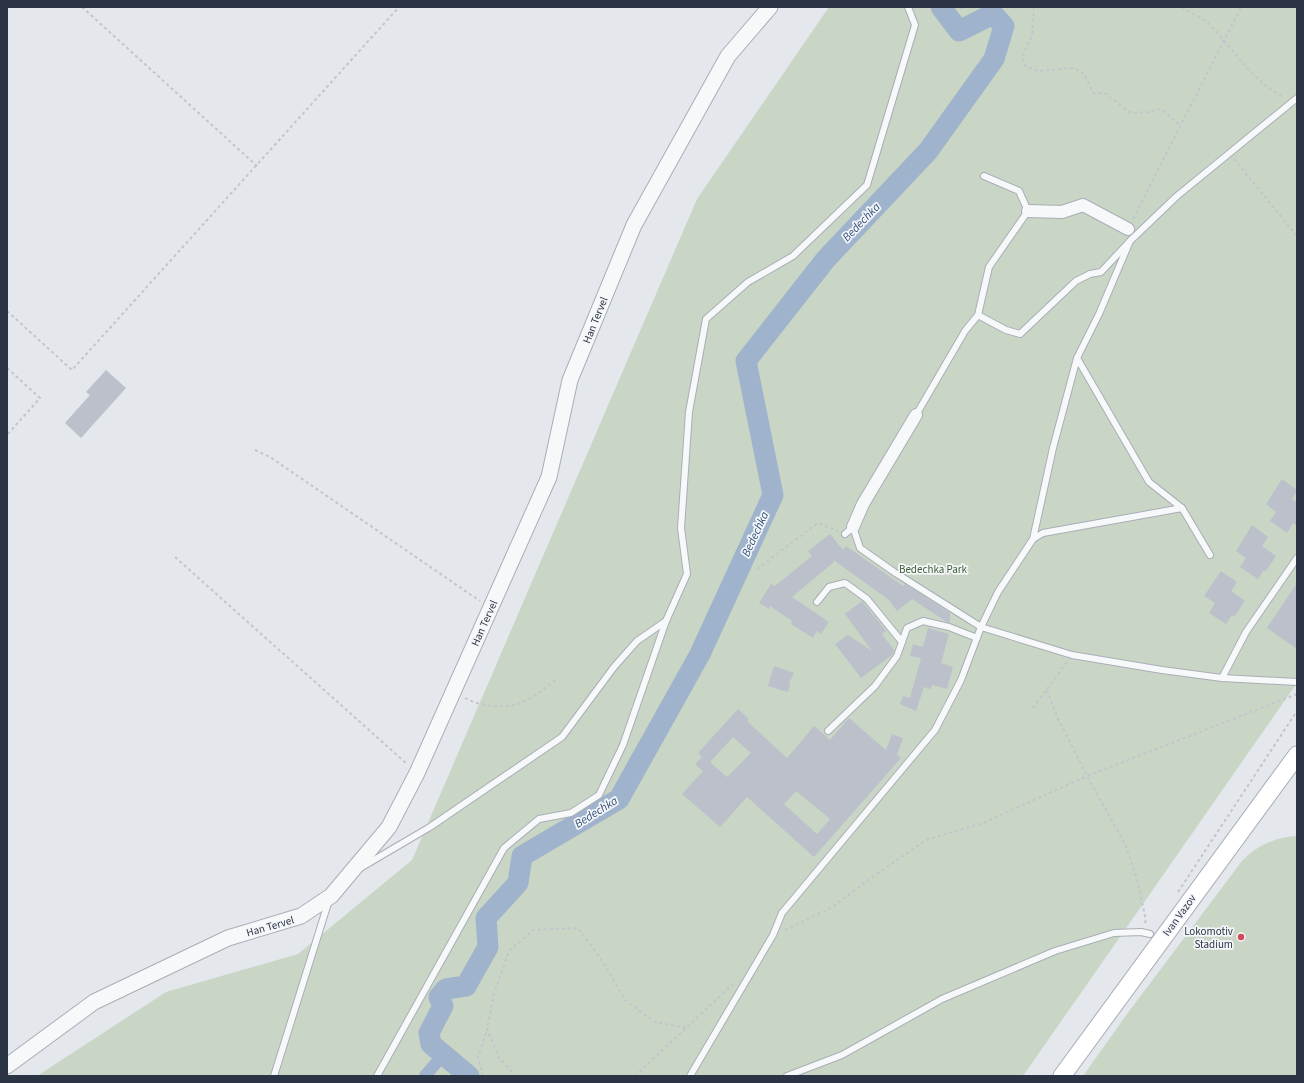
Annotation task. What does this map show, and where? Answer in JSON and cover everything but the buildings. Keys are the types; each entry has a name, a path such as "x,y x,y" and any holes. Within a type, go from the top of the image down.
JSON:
{"main road":[{"name":"Ivan Vazov","path":"1062,1076 1297,755"}],"street":[{"name":"Han Tervel","path":"7,1066 94,1002 228,938 301,916 331,896 389,827 417,773 549,477 570,380 634,225 728,56 770,7"},
{"path":"1028,211 1062,212 1083,205 1128,229"},
{"path":"849,531 863,504 916,415"}],"lane":[{"path":"377,1076 504,848 539,819 571,813 599,795 623,745 666,621 686,574 681,528 689,412 706,319 748,282 793,256 867,185 915,25 908,7"},
{"path":"978,315 1006,330 1020,334 1076,281 1090,274 1101,272 1130,241 1177,196 1294,99"},
{"path":"916,415 965,331 978,315 989,267 1028,211 1019,191 984,176"},
{"path":"690,1076 773,935 782,914 935,730 961,680 981,627 998,592 1033,539 1053,448 1077,358 1100,314 1130,241"},
{"path":"1077,358 1149,482 1182,508 1210,555"},
{"path":"1033,539 1043,533 1182,508"},
{"path":"849,531 860,548 894,572 981,627 1072,655 1222,678 1297,682"},
{"path":"1222,678 1246,632 1297,558"},
{"path":"816,602 829,587 845,583 867,599 902,642"},
{"path":"350,874 430,827 562,737 614,667 637,641 666,621"},
{"path":"828,731 875,686 897,656 907,628 923,621 949,627 977,638"},
{"path":"274,1076 331,896"},
{"path":"787,1076 842,1055 942,999 1055,951 1114,933 1141,932 1150,934"}],"path":[{"path":"82,7 257,166"},
{"path":"7,311 72,370 400,7"},
{"path":"1034,7 1032,36 1022,56 1026,66 1038,71 1074,68 1084,74 1093,93 1104,93 1131,113 1148,112 1161,108 1181,126"},
{"path":"1182,7 1209,23 1226,41 1237,57 1270,90 1294,99"},
{"path":"1128,229 1226,41 1242,7"},
{"path":"1229,154 1297,236"},
{"path":"7,368 40,398 7,435"},
{"path":"255,450 270,457 491,609"},
{"path":"757,569 818,523 849,531"},
{"path":"175,558 417,773"},
{"path":"1033,708 1072,655"},
{"path":"454,691 472,702 493,707 524,702 556,680"},
{"path":"1047,690 1057,717 1087,776 1125,844 1136,876 1146,920 1141,932"},
{"path":"773,935 831,908 926,840 983,824 1087,776 1297,694"},
{"path":"1176,894 1297,711"},
{"path":"483,1076 478,1057 487,1029 494,994 509,950 533,930 578,928 601,958 625,1000 655,1022 688,1028"},
{"path":"635,1076 736,982"},
{"path":"487,1029 499,1058 516,1076"}],"green space":[{"name":"Bedechka Park","path":"829,7 1297,7 1297,683 1023,1076 37,1076 166,992 298,954 412,860 697,199"},
{"name":"Lokomotiv Stadium","path":"1297,836 1297,1076 1083,1076 1127,1014 1242,861 1260,846 1274,840"}],"waterway":[{"name":"Bedechka","path":"469,1076 431,1044 429,1033 443,1006 439,997 446,989 466,986 488,947 486,918 518,883 522,856 619,799 700,654 773,495 746,361 826,259 928,151 994,59 1004,26 993,14 959,31 941,7"},
{"path":"425,1076 443,1055"}],"place":[{"name":"Lokomotiv Stadium","path":"1241,937"}]}
